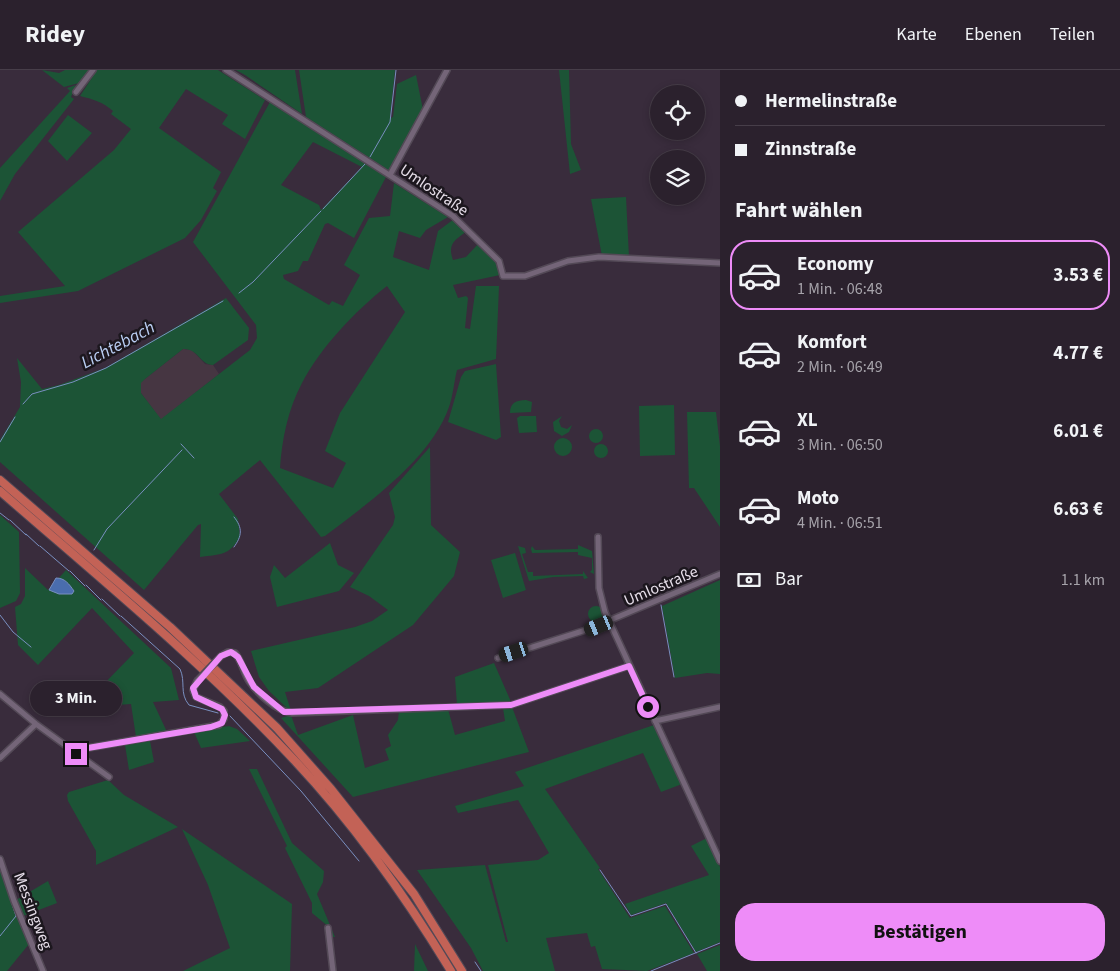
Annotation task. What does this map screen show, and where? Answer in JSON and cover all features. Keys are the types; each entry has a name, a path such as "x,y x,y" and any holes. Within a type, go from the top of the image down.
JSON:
{"highway":[{"path":"0,480 170,627 277,728 337,797 414,894 462,971"},
{"path":"0,491 185,652 291,757 373,856 412,908 451,971"}],"street":[{"path":"76,92 93,70"},
{"name":"Umlostraße","path":"226,70 453,216 468,228 499,261 503,276 525,276 568,262 599,257 720,263"},
{"path":"390,175 447,70"},
{"name":"Umlostraße","path":"598,537 600,593 608,622 720,574"},
{"path":"498,658 608,622 720,861"},
{"path":"76,754 82,749 219,725 224,719 224,712 220,707 196,697 193,690 197,681 221,656 228,652 235,653 254,687 284,712 511,705 629,666"},
{"path":"0,694 36,724 109,777"},
{"path":"654,721 720,707"},
{"path":"0,758 36,724"},
{"name":"Messingweg","path":"0,859 14,901 43,971"},
{"path":"328,928 333,971"}],"shaded area":[{"path":"183,349 192,350 205,364 213,365 219,374 161,420 141,393 141,382"}],"green space":[{"path":"42,70 59,73 65,70 89,70 79,83 64,87"},
{"path":"97,70 218,70 265,100 245,139 222,124 228,115 186,89 159,128 221,172 213,188 217,191 201,220 185,238 78,291 0,303 0,296 65,286 18,232 114,150 131,129 111,114 113,111 105,105 80,96"},
{"path":"236,70 295,70 302,114 245,75"},
{"path":"299,70 395,70 390,118 393,117 397,84 416,75 423,110 390,171 306,117"},
{"path":"559,70 569,70 571,144 581,170 570,174"},
{"path":"76,85 71,97 74,99 15,174 0,201 0,168 70,91 67,88"},
{"path":"270,102 386,177 354,238 328,223 325,224 308,261 303,261 298,271 283,275 284,279 329,305 332,301 343,306 360,275 344,265 369,218 390,216 394,183 448,217 426,230 420,238 399,231 393,257 429,270 438,231 454,219 467,231 453,243 451,255 453,260 466,257 479,243 496,260 500,275 453,285 458,298 466,296 468,298 465,328 470,329 476,286 499,286 496,359 457,370 449,407 428,445 378,495 325,536 321,537 260,460 219,494 238,519 240,537 232,548 224,553 200,557 201,524 198,525 144,590 0,462 0,440 20,407 21,382 17,358 42,389 59,385 105,368 226,298 249,328 248,340 213,365 205,362 192,351 183,349 145,379 141,383 141,393 161,419 250,350 257,338 256,325 193,242","holes":["313,142 362,167 321,210 319,205 281,185","387,286 405,312 340,413 325,451 346,463 333,488 280,468 282,446 289,414 302,383 319,356 340,330"]},
{"path":"68,115 92,133 67,161 48,141"},
{"path":"626,197 629,257 602,256 591,199"},
{"path":"496,364 501,437 496,440 448,422 461,377 465,371"},
{"path":"526,400 532,402 531,412 510,413 514,403"},
{"path":"674,405 675,455 640,456 639,406"},
{"path":"687,412 716,412 720,446 720,527 694,488 689,488"},
{"path":"520,416 536,416 537,432 519,433 517,418"},
{"path":"562,416 559,421 561,427 567,429 572,425 569,432 562,436 554,431 553,422"},
{"path":"593,429 599,429 603,436 599,443 593,443 589,439 589,433"},
{"path":"559,438 567,438 572,443 570,454 559,456 554,451 554,443"},
{"path":"598,444 604,444 608,451 604,458 598,458 594,454 594,448"},
{"path":"430,447 431,525 460,552 454,576 413,625 318,688 285,692 291,711 269,691 259,677 251,651 355,627 372,621 388,610 369,596 350,587 393,525 395,517 389,493"},
{"path":"0,515 19,532 20,593 16,601 0,608"},
{"path":"330,543 338,565 354,573 339,591 277,607 270,577 274,565 285,578"},
{"path":"578,545 592,551 594,574 590,572 592,570 592,558 578,555 578,552 532,553 531,549 532,546 535,550 578,549"},
{"path":"518,546 525,548 526,553 522,554 528,572 533,572 533,576 583,574 583,571 588,578 584,579 583,576 553,577 529,581"},
{"path":"515,553 526,590 503,598 491,560"},
{"path":"25,568 48,590 66,570 171,668 179,700 153,702 167,732 136,737 131,704 104,706 98,690 134,653 92,608 38,665 18,645 15,607 21,604 25,596"},
{"path":"720,580 720,674 707,673 675,678 662,606"},
{"path":"593,606 599,606 604,611 602,620 593,622 588,617 588,611"},
{"path":"494,663 512,704 457,705 455,677"},
{"path":"512,707 529,752 353,797 281,718 291,715 298,735 353,715 365,768 389,760 385,749 391,746 388,735 398,720 399,711 448,709 455,735 505,721 503,708"},
{"path":"654,725 682,784 661,792 643,753 545,789 600,868 598,869 630,918 665,906 694,953 647,971 602,969 595,946 591,947 587,933 546,938 555,971 483,971 471,948 417,870 485,865 506,942 508,942 488,865 538,860 549,853 518,800 458,813 455,806 524,786 515,772"},
{"path":"229,726 237,729 250,741 201,748 194,732"},
{"path":"150,741 154,762 129,770 125,745"},
{"path":"249,769 257,769 292,843 324,871 323,882 317,894 335,937 331,937 329,927 312,913 312,903 285,848 287,846"},
{"path":"108,780 124,795 178,827 96,865 96,851 68,801 67,795 69,792"},
{"path":"182,829 292,904 290,971 183,971 230,948 208,885"},
{"path":"707,838 720,867 720,942 696,952 666,903 631,915 625,904 709,875 691,846"},
{"path":"0,864 29,944 7,971 0,971"},
{"path":"48,881 57,903 23,916 16,900"},
{"path":"415,944 428,971 414,971"},
{"path":"720,945 720,971 707,971 697,954"}],"water":[{"path":"56,578 64,580 68,584 74,591 72,594 59,594 49,590"}],"waterway":[{"name":"Lichtebach","path":"370,157 390,122 396,70"},
{"name":"Lichtebach","path":"323,209 365,164"},
{"name":"Lichtebach","path":"239,293 253,282 321,211"},
{"name":"Lichtebach","path":"23,404 32,394 73,382 106,368 223,301"},
{"name":"Lichtebach","path":"0,442 15,417"},
{"path":"181,444 194,458"},
{"path":"94,550 107,529 182,450"},
{"path":"0,513 9,520"},
{"path":"234,517 240,528 239,539 234,547"},
{"path":"10,520 26,535"},
{"path":"26,534 39,546"},
{"path":"40,546 55,559"},
{"path":"55,559 69,571"},
{"path":"70,571 85,586"},
{"path":"86,585 101,600"},
{"path":"102,599 120,616"},
{"path":"661,605 674,677"},
{"path":"0,615 13,632 31,647"},
{"path":"121,616 180,669 183,678 183,692 189,705 218,713"},
{"path":"230,716 301,791 359,861"},
{"path":"0,868 16,916 0,936"},
{"path":"600,870 631,916 666,904 696,953"},
{"path":"651,971 720,943"},
{"path":"475,962 481,971"}],"route":[{"path":"76,754 82,749 211,727 222,723 225,715 222,709 196,697 193,688 197,681 221,656 228,652 235,653 238,657 249,681 254,687 274,706 284,712 511,705 629,666 648,707"}]}
